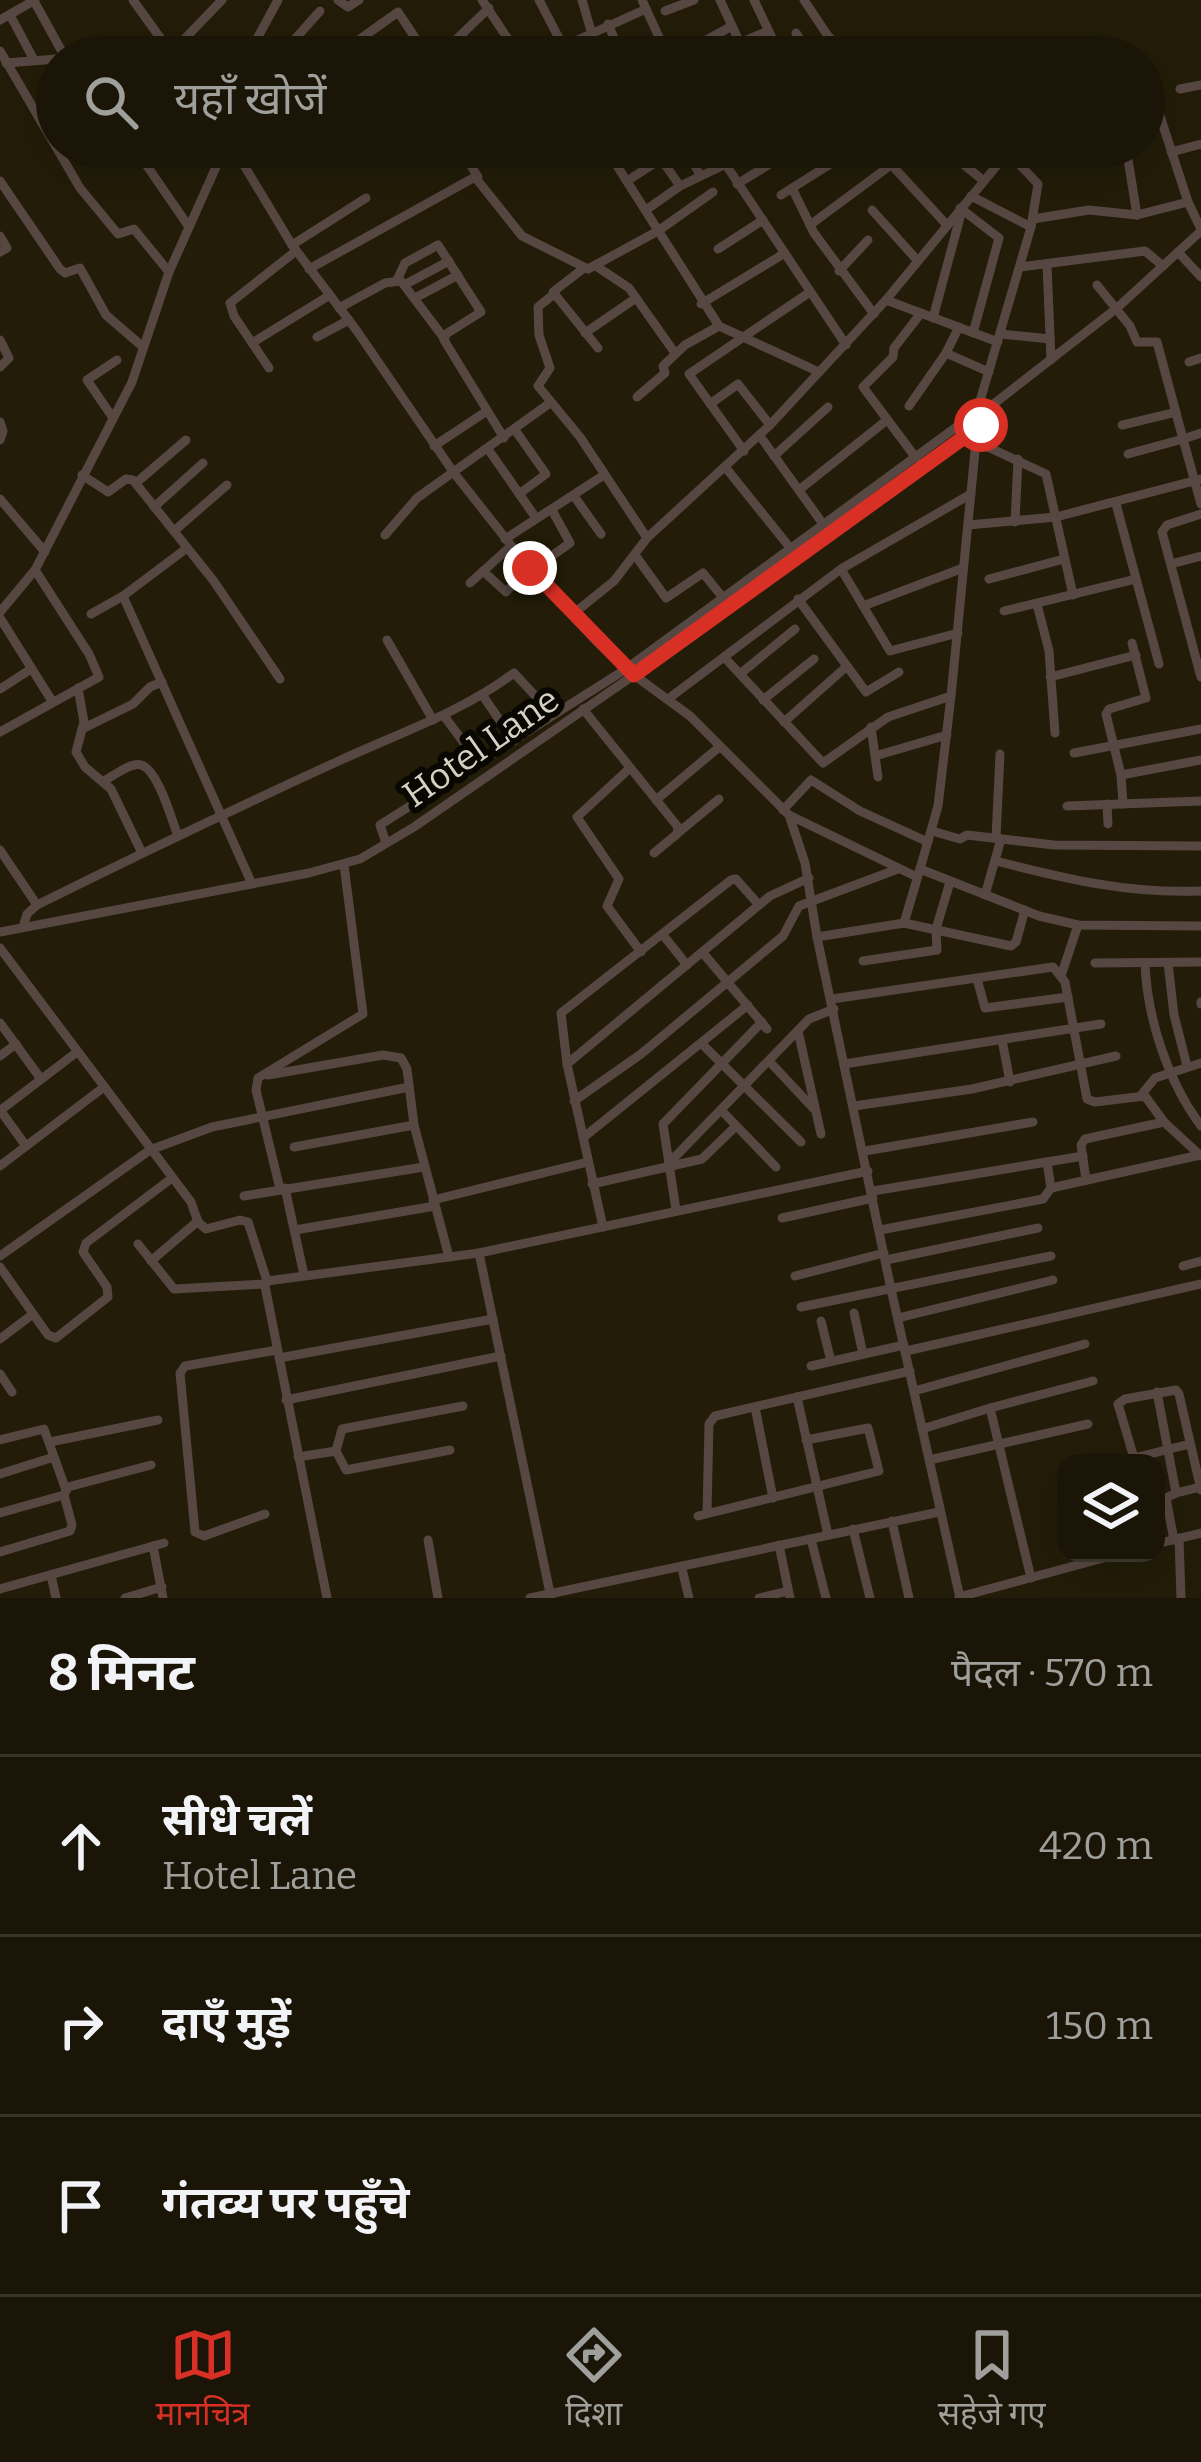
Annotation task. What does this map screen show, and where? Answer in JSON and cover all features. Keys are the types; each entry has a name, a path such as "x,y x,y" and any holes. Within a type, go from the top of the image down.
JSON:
{"street":[{"path":"133,0 159,36"},
{"path":"190,36 222,0"},
{"path":"258,36 278,0"},
{"path":"338,0 348,7 359,0"},
{"path":"539,0 558,36"},
{"path":"582,0 591,32"},
{"path":"665,11 694,0"},
{"path":"720,0 737,36"},
{"path":"754,0 770,36"},
{"path":"804,0 828,36"},
{"path":"6,63 34,60 5,18 34,1 51,36"},
{"path":"457,36 486,4 507,36"},
{"path":"583,36 644,5 658,36"},
{"path":"298,36 320,11"},
{"path":"364,36 398,12 414,36"},
{"path":"608,24 613,36"},
{"path":"714,36 732,26"},
{"path":"756,36 768,31"},
{"path":"0,50 36,113"},
{"path":"1180,89 1201,85"},
{"path":"635,555 666,598 703,573 727,603 823,524 916,458 980,422 1117,308 1201,230 1165,132"},
{"path":"1171,152 1201,144"},
{"path":"69,168 88,199 119,234 134,229 169,272"},
{"path":"148,168 189,227"},
{"path":"52,701 0,615 35,570 132,382 169,272 214,168"},
{"path":"244,168 294,248 508,542 630,672 668,699 786,813 898,869 1078,925 1201,926"},
{"path":"472,168 497,208 522,236 584,268"},
{"path":"619,168 718,326 819,372"},
{"path":"627,181 647,168"},
{"path":"667,168 680,186"},
{"path":"696,168 700,176"},
{"path":"646,210 717,168"},
{"path":"726,168 846,345"},
{"path":"737,184 763,168"},
{"path":"781,196 819,168"},
{"path":"810,225 887,168"},
{"path":"894,168 946,224"},
{"path":"968,168 984,181"},
{"path":"573,614 614,581 647,538 744,452 846,345 993,168"},
{"path":"904,923 930,837 947,735 962,568 988,372 1032,223 1037,184 1023,168"},
{"path":"1129,168 1137,215"},
{"path":"309,269 478,177"},
{"path":"1,183 58,266 65,272 80,268 110,321 143,347"},
{"path":"792,188 839,271 874,314"},
{"path":"647,538 580,437 537,384 550,368 539,334 538,307 584,268 658,231 713,192"},
{"path":"971,196 1032,223 1089,210 1137,215 1188,202"},
{"path":"269,368 230,303 294,248 366,198"},
{"path":"872,210 917,260"},
{"path":"934,317 961,210"},
{"path":"961,210 999,238 973,333"},
{"path":"718,249 763,220"},
{"path":"0,236 8,248 0,252"},
{"path":"839,271 868,240"},
{"path":"444,338 480,314 436,244 405,262 402,282 444,338 504,439"},
{"path":"1020,267 1145,251 1163,266"},
{"path":"1178,252 1201,278"},
{"path":"701,304 785,253"},
{"path":"339,308 449,261"},
{"path":"1047,265 1051,360"},
{"path":"596,266 626,285 675,353"},
{"path":"415,298 458,275"},
{"path":"1097,285 1138,344 1156,342 1199,480 1201,504"},
{"path":"744,452 690,371 810,292"},
{"path":"554,294 598,348"},
{"path":"252,343 329,295"},
{"path":"585,332 636,298"},
{"path":"886,300 973,333 1050,339"},
{"path":"916,458 864,384 893,357 894,348 921,313"},
{"path":"317,337 349,320"},
{"path":"638,397 665,374 663,366 675,353 718,326"},
{"path":"909,406 958,327"},
{"path":"0,340 9,358 0,367"},
{"path":"946,353 988,372"},
{"path":"113,418 87,380 117,360"},
{"path":"710,404 738,384 770,425"},
{"path":"385,535 417,498 550,403"},
{"path":"774,456 828,407"},
{"path":"434,446 487,411"},
{"path":"1122,425 1176,412"},
{"path":"799,490 886,420"},
{"path":"0,422 0,440"},
{"path":"980,422 1018,460 1046,473 1073,595"},
{"name":"Hotel Lane","path":"0,932 24,922 344,865 557,719 583,709 980,422"},
{"path":"515,430 546,474 519,494"},
{"path":"1128,454 1201,433"},
{"path":"760,436 823,524"},
{"path":"136,483 186,440"},
{"path":"488,449 536,518"},
{"path":"1016,522 1018,460"},
{"path":"154,507 203,463"},
{"path":"726,468 791,549"},
{"path":"82,475 108,492 126,479 136,483 232,605 280,679"},
{"path":"470,583 536,518 604,475"},
{"path":"968,525 1056,518 1199,480"},
{"path":"174,531 227,485"},
{"path":"668,699 842,568 971,494"},
{"path":"574,496 601,534"},
{"path":"0,499 45,552"},
{"path":"1117,504 1159,664"},
{"path":"549,558 570,542 552,510"},
{"path":"1201,514 1162,529 1201,676"},
{"path":"91,614 187,548"},
{"path":"1171,564 1201,556"},
{"path":"989,579 1064,559"},
{"path":"483,571 506,592 530,568"},
{"path":"842,568 890,651 958,633"},
{"path":"863,606 962,568"},
{"path":"0,732 95,680 98,672 35,570"},
{"path":"1004,611 1136,579"},
{"path":"123,596 251,879"},
{"path":"798,599 866,692 898,672"},
{"path":"1037,604 1049,652 1055,733"},
{"path":"740,674 795,629"},
{"path":"387,640 438,718 479,763"},
{"path":"1123,804 1106,711 1140,702 1147,695 1132,643"},
{"path":"1050,677 1136,655"},
{"path":"724,657 825,763 888,717 951,696"},
{"path":"764,700 814,659"},
{"path":"784,722 846,667"},
{"path":"0,689 31,670"},
{"path":"24,922 37,905 223,814 483,697 516,673 557,719 630,672"},
{"path":"82,729 130,706 162,682"},
{"path":"78,688 84,713 76,752 120,805 142,853"},
{"path":"383,838 380,825 479,763 518,745 483,697"},
{"path":"583,709 679,832"},
{"path":"871,728 878,777"},
{"path":"1074,753 1201,729"},
{"path":"875,756 947,735"},
{"path":"656,800 718,748"},
{"path":"985,895 999,838 1000,754"},
{"path":"1121,775 1201,760"},
{"path":"104,781 137,764 144,766 158,783 178,836"},
{"path":"630,768 578,817 620,879 607,906 641,952"},
{"path":"786,813 811,780 860,811 930,837 1201,847"},
{"path":"654,854 719,799"},
{"path":"1067,806 1201,801"},
{"path":"1107,804 1108,824"},
{"path":"786,813 808,878 891,1289 960,1598 1089,1562"},
{"path":"0,850 37,905"},
{"path":"996,861 1104,888 1201,891"},
{"path":"304,1275 256,1090 262,1075 363,1014 344,865"},
{"path":"574,1101 641,1054 783,936 796,909 898,869"},
{"path":"602,1227 574,1101 561,1013 734,878 759,905"},
{"path":"567,1064 759,905 808,878"},
{"path":"863,961 935,951 936,928 950,882"},
{"path":"817,938 904,923 1011,946 1025,910"},
{"path":"1078,925 1062,973 1086,1097 1090,1101 1142,1094"},
{"path":"663,935 687,965"},
{"path":"0,948 194,1207 198,1221 206,1229 248,1222 266,1282 328,1598"},
{"path":"676,1210 663,1124 719,1063 765,1025 703,953"},
{"path":"1095,963 1201,962"},
{"path":"1144,963 1147,992 1171,1071 1201,1126"},
{"path":"1168,964 1187,1066"},
{"path":"670,1165 797,1031 833,1004 1032,967 1053,967 1062,973"},
{"path":"0,977 14,968"},
{"path":"977,979 985,1008 1068,997"},
{"path":"584,1137 748,1005"},
{"path":"0,1023 41,1079"},
{"path":"844,1064 1101,1024"},
{"path":"797,1031 821,1133"},
{"path":"1002,1040 1010,1082"},
{"path":"700,1043 801,1142"},
{"path":"0,1056 16,1044"},
{"path":"26,1146 0,1110 77,1052"},
{"path":"262,1075 394,1054 404,1062 414,1125 449,1257"},
{"path":"854,1106 1010,1082 1116,1057"},
{"path":"769,1061 816,1112"},
{"path":"1142,1094 1150,1081 1201,1063"},
{"path":"0,1166 104,1087"},
{"path":"0,1256 150,1150 212,1127 409,1088"},
{"path":"1142,1094 1200,1156"},
{"path":"1086,1180 1085,1139 1163,1120 1185,1101"},
{"path":"722,1112 776,1166"},
{"path":"865,1151 1033,1122"},
{"path":"294,1148 414,1125"},
{"path":"592,1184 711,1154 736,1126"},
{"path":"782,1218 873,1195 1083,1156"},
{"path":"880,1230 1043,1199 1051,1188 1200,1156"},
{"path":"295,1230 434,1203 588,1162"},
{"path":"1047,1162 1051,1188"},
{"path":"244,1196 424,1167"},
{"path":"138,1244 174,1289 266,1282 479,1252 868,1171"},
{"path":"0,1268 50,1337 56,1338 105,1300 107,1287 83,1252 86,1243 172,1178"},
{"path":"151,1261 198,1221"},
{"path":"795,1276 1037,1228"},
{"path":"479,1252 551,1596"},
{"path":"801,1307 1051,1256"},
{"path":"1183,1265 1201,1261"},
{"path":"898,1318 1053,1280"},
{"path":"811,1366 1201,1284"},
{"path":"854,1313 863,1354"},
{"path":"2,1333 33,1314"},
{"path":"266,1514 203,1536 193,1528 180,1372 185,1366 493,1319"},
{"path":"821,1322 831,1361"},
{"path":"914,1391 1085,1344"},
{"path":"286,1400 501,1356"},
{"path":"806,1440 868,1428 880,1468 874,1475 702,1514 709,1424 715,1416 910,1371"},
{"path":"0,1374 12,1392"},
{"path":"922,1429 1094,1381"},
{"path":"1181,1598 1177,1539 1166,1498 1201,1489 1179,1394 1173,1389 1118,1404 1132,1456 1190,1444"},
{"path":"1157,1392 1176,1493"},
{"path":"797,1397 828,1535"},
{"path":"450,1450 346,1470 336,1451 342,1430 463,1406"},
{"path":"755,1407 773,1498"},
{"path":"990,1408 1031,1578"},
{"path":"50,1442 158,1420"},
{"path":"929,1460 1088,1424"},
{"path":"0,1440 43,1428 73,1525 70,1531 0,1552"},
{"path":"298,1457 336,1451"},
{"path":"0,1474 54,1457"},
{"path":"0,1513 151,1465"},
{"path":"530,1598 585,1593 778,1545 939,1512"},
{"path":"892,1521 909,1598"},
{"path":"853,1529 871,1598"},
{"path":"1165,1542 1201,1533"},
{"path":"811,1539 826,1598"},
{"path":"428,1540 438,1598"},
{"path":"0,1589 159,1544 162,1593 125,1598"},
{"path":"760,1598 789,1594 778,1545"},
{"path":"682,1568 689,1598"},
{"path":"50,1575 56,1598"},
{"path":"1007,1585 1010,1598"}],"route":[{"path":"530,568 634,675 981,425"}]}
